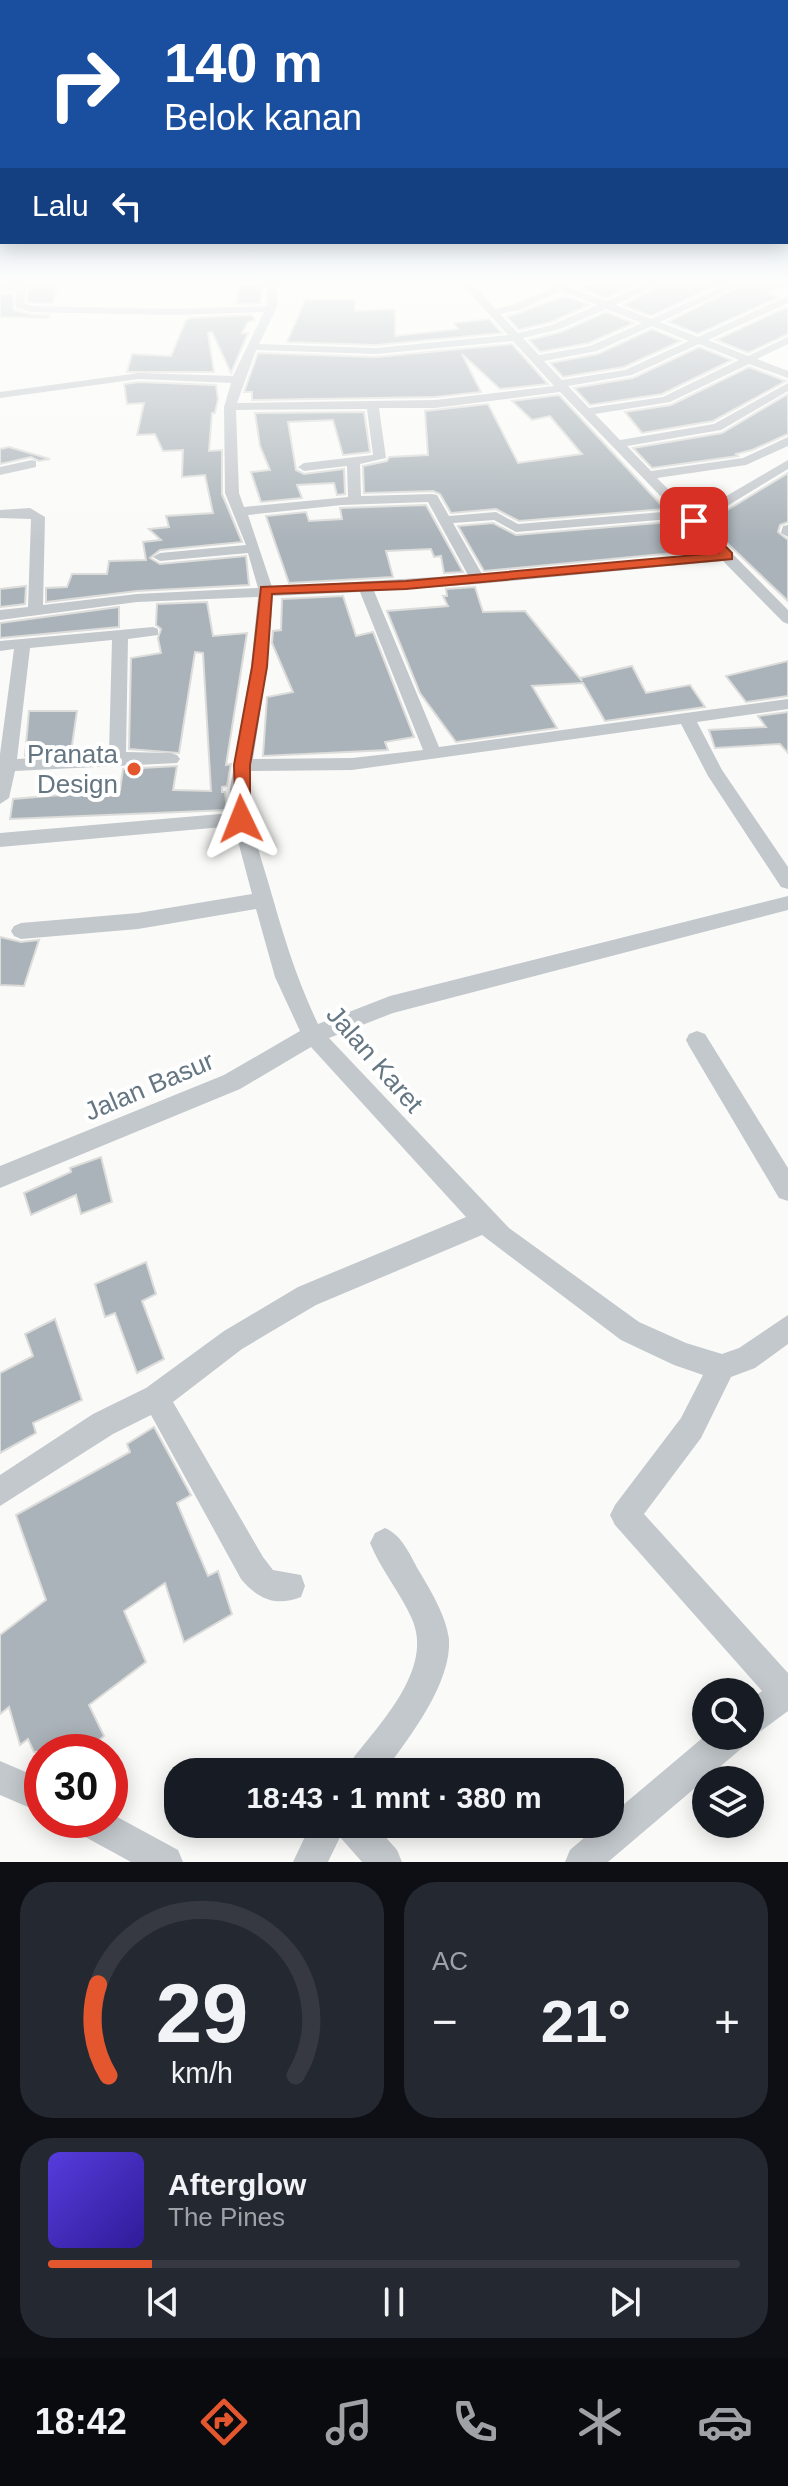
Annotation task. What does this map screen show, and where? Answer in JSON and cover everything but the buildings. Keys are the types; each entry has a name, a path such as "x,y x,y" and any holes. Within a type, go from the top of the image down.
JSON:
{"street":[{"name":"Jalan Karet","path":"245,368 235,392 232,493 254,548 266,590 259,667 242,765 241,819 285,977 313,1035 500,1236 630,1331 683,1356 722,1367"},
{"path":"545,368 788,619"},
{"path":"154,388 235,392 373,406 435,404 620,376 637,368"},
{"path":"587,412 666,400 729,368"},
{"path":"0,395 139,376 235,392"},
{"path":"618,444 717,427 788,386"},
{"path":"304,467 380,458 373,406"},
{"path":"648,475 746,461 786,445"},
{"path":"353,460 355,500"},
{"path":"746,461 769,475"},
{"path":"0,471 32,464"},
{"path":"445,520 496,516 516,528 690,517 788,464"},
{"path":"238,512 355,500 432,498 478,580"},
{"path":"0,514 30,512 38,517 35,611"},
{"path":"160,557 254,548"},
{"path":"0,615 137,598 478,580 727,556"},
{"path":"365,587 433,754"},
{"path":"769,599 788,595"},
{"path":"0,646 153,632"},
{"path":"117,758 120,635"},
{"path":"0,798 23,644"},
{"path":"242,765 352,764 788,704"},
{"path":"687,719 714,772 788,882"},
{"path":"4,766 117,758 171,759"},
{"path":"0,840 241,819"},
{"path":"21,931 138,921 263,900"},
{"name":"Jalan Basur","path":"0,1177 232,1082 313,1035 390,1005 788,903"},
{"path":"697,1040 788,1190"},
{"path":"0,1492 103,1424 156,1398 233,1340 307,1296 486,1221"},
{"path":"764,1709 785,1693 625,1515 691,1428 722,1367 746,1359 788,1328"},
{"path":"156,1398 252,1568 265,1584 290,1586"},
{"path":"375,1758 392,1735 433,1660 433,1637 424,1614 385,1543"},
{"path":"582,1862 714,1750"},
{"path":"0,1778 24,1788"},
{"path":"121,1838 166,1862"},
{"path":"310,1862 322,1838"},
{"path":"364,1838 385,1862"}],"place":[{"name":"Pranata Design","path":"134,769"}],"route":[{"path":"241,819 239,789 259,667 266,590 406,585 727,556 694,521"}]}
